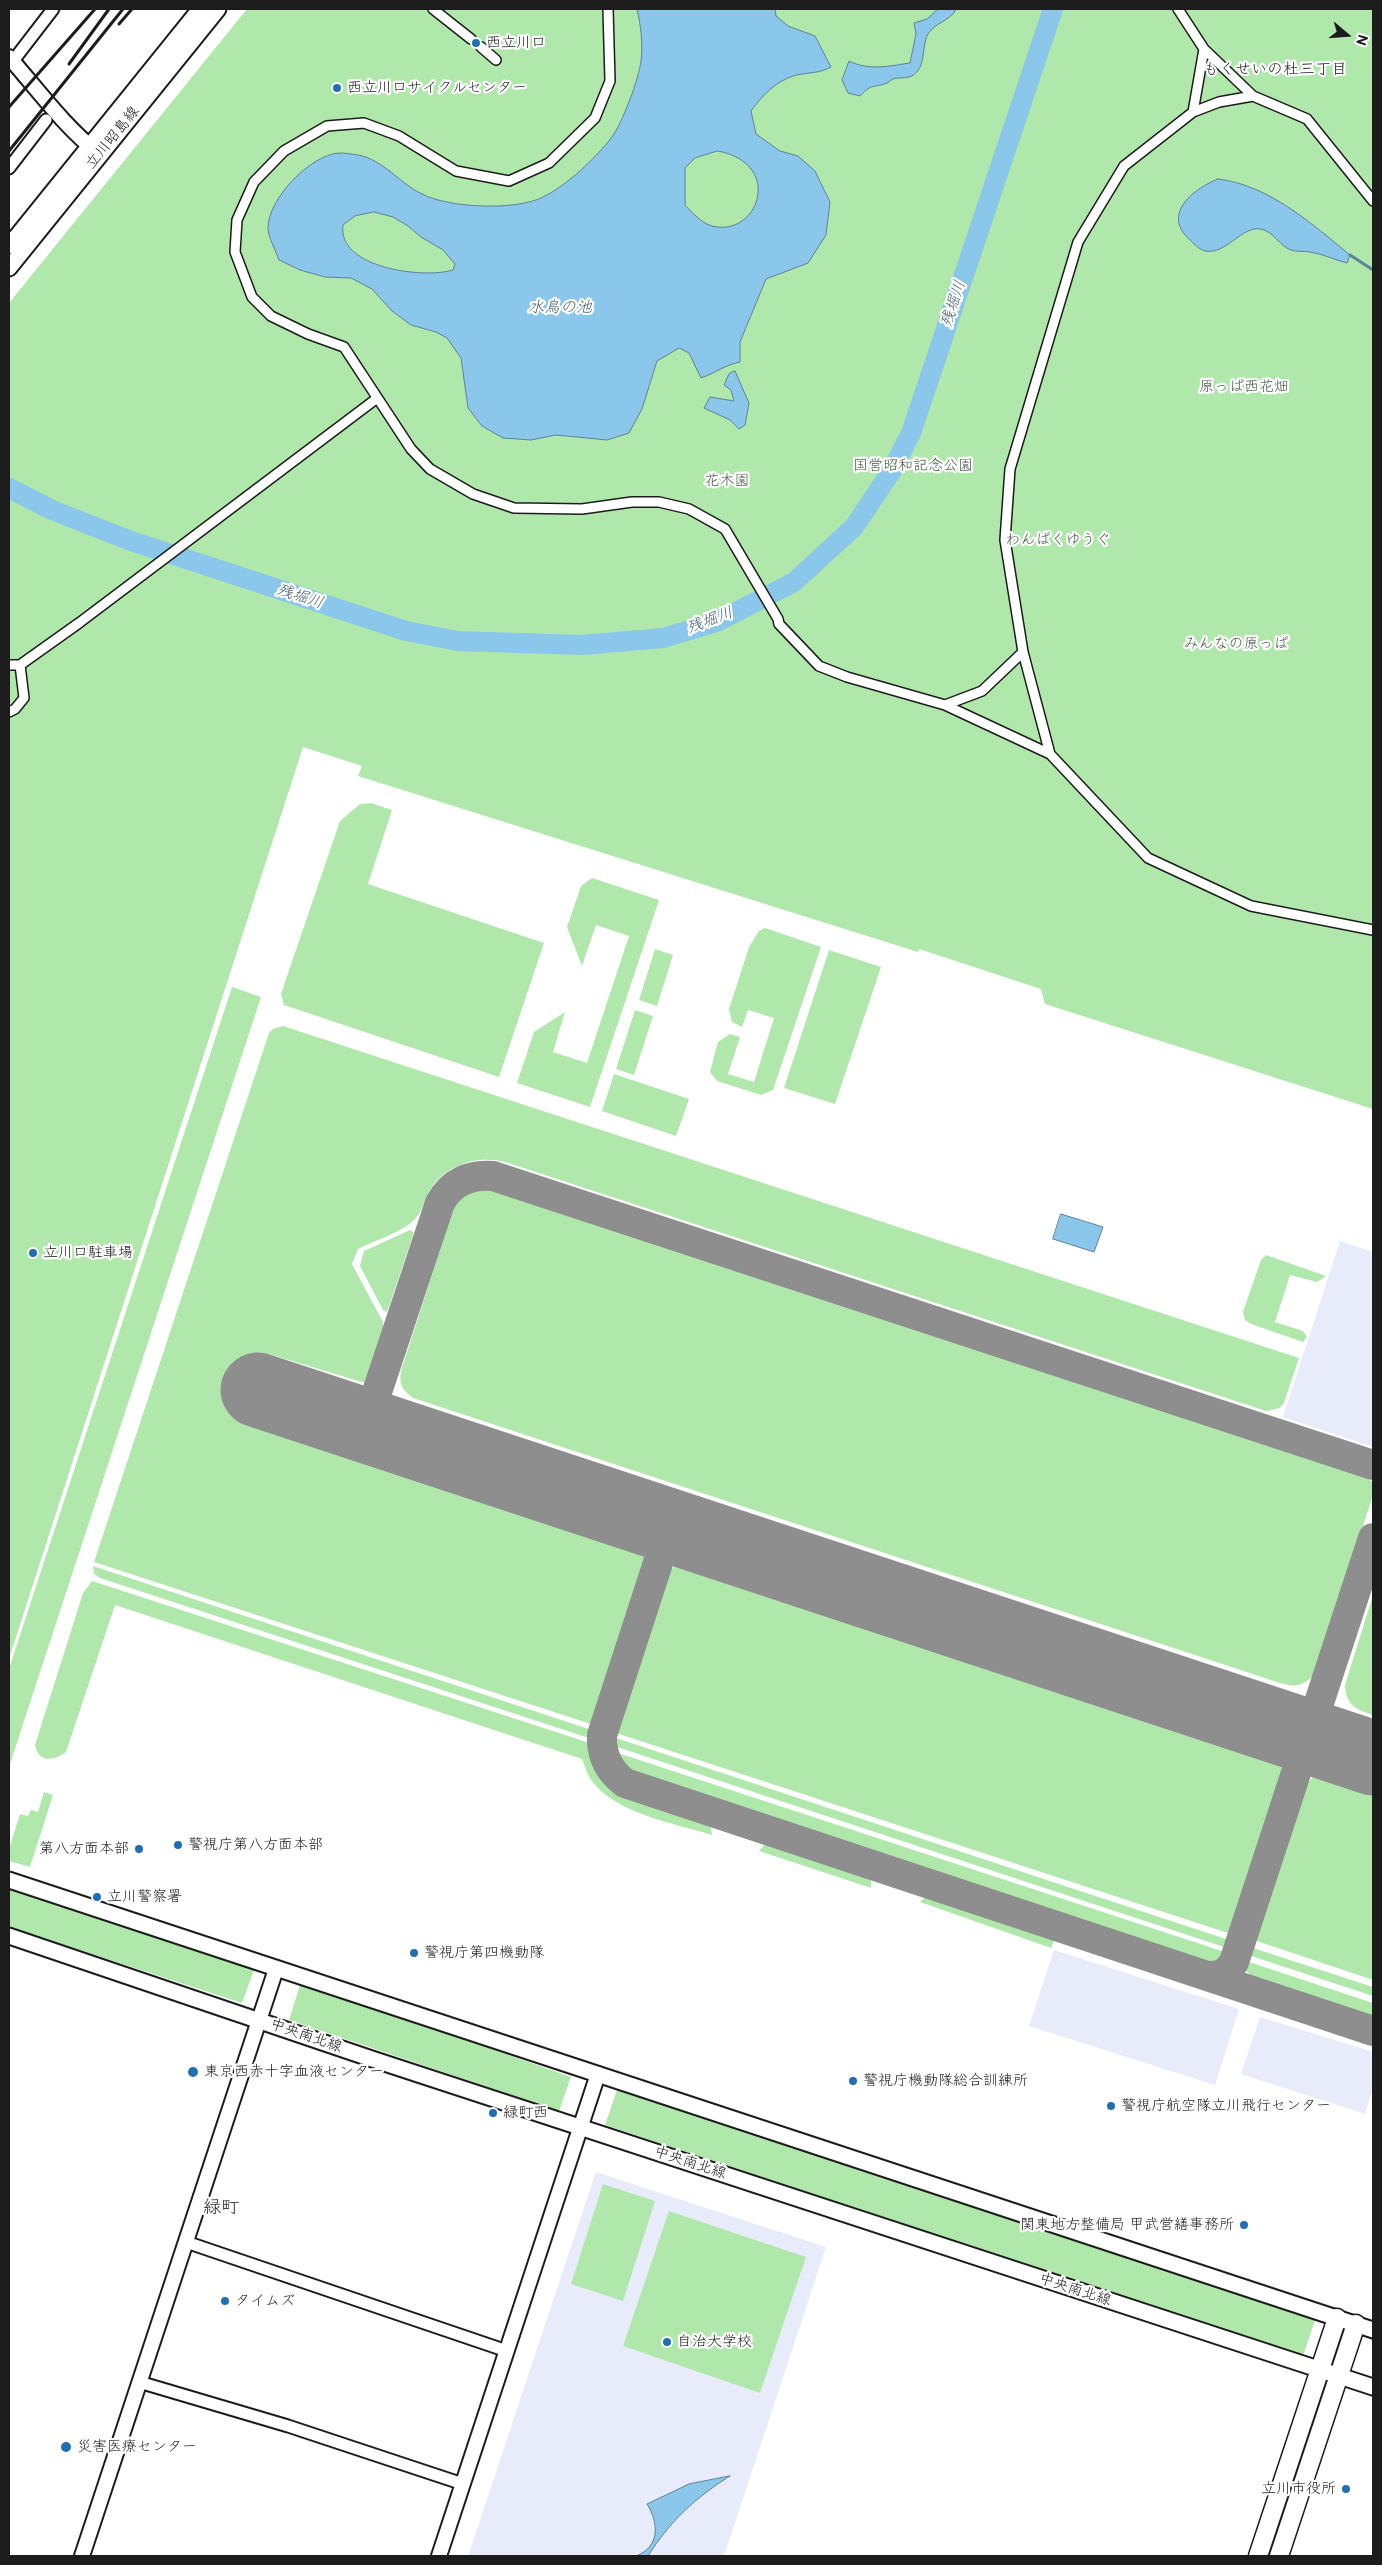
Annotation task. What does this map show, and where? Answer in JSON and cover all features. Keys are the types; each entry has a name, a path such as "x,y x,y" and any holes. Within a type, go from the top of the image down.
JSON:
{"main road":[{"name":"立川昭島線","path":"9,268 200,9"},
{"name":"立川昭島線","path":"9,246 218,9"},
{"path":"9,1880 1373,2330"},
{"name":"中央南北線","path":"9,1936 580,2127 1373,2387"},
{"path":"1258,2556 1337,2318"},
{"path":"1280,2556 1356,2324"}],"street":[{"path":"53,9 11,59 55,113 95,150"},
{"path":"432,9 471,39"},
{"path":"608,9 610,81 595,118 549,163 509,181 456,172 399,136 364,122 327,126 284,150 254,182 237,220 235,252 252,297 271,316 308,334 344,347 376,399 411,449 430,469 474,494 514,508 582,509 632,502 659,502 689,509 725,529 752,573 779,624 818,666 945,705 1050,754 1148,858 1251,906 1373,930"},
{"path":"1178,9 1204,49 1253,96 1307,119 1373,201"},
{"path":"481,47 496,60"},
{"path":"1192,112 1204,49"},
{"path":"1050,754 1023,652 1005,540 1010,469 1078,242 1124,166 1192,112 1219,102 1253,96"},
{"path":"9,168 46,120"},
{"path":"9,665 20,665 79,623 376,399"},
{"path":"945,705 982,691 1023,652"},
{"path":"9,712 15,709 24,698 20,665"},
{"path":"82,2556 276,1969"},
{"path":"439,2556 598,2074"},
{"path":"186,2242 506,2350"},
{"path":"139,2382 288,2426 463,2484"}],"shaded area":[{"path":"1340,1241 1373,1252 1373,1447 1283,1417"},
{"path":"1054,1950 1239,2009 1215,2085 1029,2026"},
{"path":"1260,2017 1373,2052 1373,2088 1365,2114 1241,2074"},
{"name":"自治大学校","path":"596,2172 826,2247 724,2556 468,2556"}],"green space":[{"name":"国営昭和記念公園","path":"247,9 1373,9 1373,1109 1045,1004 1041,989 919,949 918,952 358,776 362,766 303,747 9,1659 9,303"},
{"path":"371,803 392,810 368,884 544,943 499,1077 284,1005 281,994 340,821 360,804"},
{"path":"592,878 659,900 590,1107 517,1083 534,1032 565,1012 553,1052 587,1063 629,936 596,925 582,966 567,927 581,886"},
{"path":"765,928 821,947 773,1090 761,1095 717,1081 710,1072 718,1042 730,1034 740,1037 728,1074 754,1082 774,1018 748,1010 742,1027 732,1022 729,1009 749,947 759,931"},
{"path":"655,949 673,955 657,1006 639,1000"},
{"path":"829,950 881,967 835,1104 784,1088"},
{"path":"232,987 261,997 9,1767 9,1669"},
{"path":"635,1010 653,1016 634,1075 616,1069"},
{"path":"283,1026 1299,1358 1284,1403 1280,1408 1266,1411 505,1162 495,1160 474,1161 454,1167 438,1180 431,1188 418,1216 409,1224 358,1249 352,1264 383,1322 383,1328 365,1383 269,1354 246,1423 641,1554 647,1558 649,1571 600,1727 94,1562 269,1033 273,1029"},
{"path":"614,1074 689,1099 676,1136 602,1111"},
{"path":"485,1188 499,1190 1366,1476 1373,1483 1373,1495 1315,1674 1306,1682 1298,1685 1277,1682 413,1398 402,1386 400,1380 401,1371 454,1207 468,1194"},
{"path":"410,1230 413,1232 413,1235 387,1312 383,1310 360,1266 364,1251"},
{"path":"1266,1255 1326,1276 1317,1282 1290,1275 1275,1322 1303,1331 1307,1337 1303,1342 1251,1324 1245,1320 1243,1312 1261,1260"},
{"path":"93,1566 598,1732 598,1741 100,1578 94,1574"},
{"path":"674,1567 686,1568 1279,1762 1286,1767 1287,1783 1237,1936 613,1732 663,1577"},
{"path":"92,1581 599,1746 603,1763 612,1776 624,1787 639,1795 705,1816 710,1822 712,1835 647,1816 615,1801 602,1792 591,1780 582,1759 115,1605 66,1752 57,1757 47,1759 39,1755 35,1745 83,1593"},
{"path":"1373,1595 1373,1715 1361,1711 1350,1702 1345,1685"},
{"path":"613,1737 1235,1942 1233,1950 614,1746"},
{"path":"615,1752 1231,1954 1224,1965 1212,1966 649,1781 628,1771"},
{"path":"1322,1777 1373,1794 1373,1980 1254,1940 1302,1792 1312,1778"},
{"path":"44,1792 53,1795 30,1867 9,1861 9,1849 20,1814 28,1816 31,1810 38,1812"},
{"path":"776,1841 866,1871 871,1879 871,1888 759,1851 764,1845"},
{"path":"9,1887 254,1970 242,2003 9,1927"},
{"path":"932,1891 1056,1935 1051,1948 920,1902"},
{"path":"1250,1947 1373,1987 1373,1996 1248,1955"},
{"path":"1246,1961 1373,2003 1373,2019 1256,1980 1245,1970"},
{"path":"301,1982 571,2077 559,2111 289,2020"},
{"path":"618,2087 1316,2317 1303,2356 605,2125"},
{"path":"603,2184 655,2201 623,2301 571,2284"},
{"path":"669,2211 806,2257 760,2393 623,2346"}],"water":[{"name":"水鳥の池","path":"637,9 775,9 776,16 788,26 815,36 831,67 822,71 793,76 780,82 764,95 751,111 756,134 780,151 798,156 815,171 830,202 826,235 808,263 766,279 740,342 740,362 701,378 689,353 679,348 657,361 642,409 629,433 607,440 556,435 531,440 503,438 482,426 468,408 461,358 447,338 436,332 411,325 392,311 372,289 351,278 325,277 300,270 279,260 268,232 270,217 275,204 293,180 316,161 339,153 358,155 376,162 422,194 448,202 465,205 500,206 531,201 552,192 589,163 611,138 620,123 640,69 642,42","holes":["718,151 739,158 752,170 758,184 757,198 752,211 742,221 728,227 708,225 685,205 685,168 695,158","374,212 393,217 443,250 455,264 453,270 422,273 403,271 367,261 353,251 345,240 343,225 355,216"]},
{"path":"938,9 956,9 954,13 928,34 922,62 917,72 909,77 893,79 887,83 870,87 860,96 848,93 842,80 849,61 872,67 910,63 916,34 914,23 927,19"},
{"path":"1218,179 1255,189 1289,208 1350,255 1347,263 1315,253 1291,250 1265,230 1260,229 1253,229 1247,232 1220,249 1205,251 1200,249 1180,228 1178,219 1180,210 1185,202 1200,188"},
{"path":"735,371 749,403 745,425 739,429 730,420 704,408 710,397 734,401 731,390 724,385 729,374"},
{"path":"1061,1214 1103,1227 1094,1252 1053,1239"},
{"path":"730,2476 684,2511 665,2532 648,2556 636,2556 650,2547 655,2534 654,2519 647,2504 689,2484"}],"waterway":[{"name":"残堀川","path":"9,488 52,510 131,541 406,631 458,641 582,645 663,638 717,622 794,582 854,527 891,472 911,433 1053,9"},
{"path":"1350,255 1373,270"}],"taxiway":[{"path":"366,1425 440,1203 444,1196 462,1181 477,1176 493,1176 1373,1465"},
{"path":"670,1526 602,1735 603,1749 607,1762 610,1768 625,1783 1373,2031"},
{"path":"1208,1976 1216,1976 1223,1973 1234,1962 1373,1538"}],"runway":[{"path":"258,1390 1373,1758"}],"railway":[{"path":"9,107 95,9"},
{"path":"69,64 109,9"},
{"path":"9,151 123,9"},
{"path":"119,24 132,9"}],"place":[{"name":"西立川口","path":"476,43"},
{"name":"西立川口サイクルセンター","path":"337,88"},
{"name":"立川口駐車場","path":"33,1253"},
{"name":"警視庁第八方面本部","path":"178,1845"},
{"name":"第八方面本部","path":"139,1849"},
{"name":"立川警察署","path":"97,1897"},
{"name":"警視庁第四機動隊","path":"414,1953"},
{"name":"東京西赤十字血液センター","path":"193,2072"},
{"name":"警視庁機動隊総合訓練所","path":"853,2081"},
{"name":"警視庁航空隊立川飛行センター","path":"1111,2106"},
{"name":"緑町西","path":"493,2113"},
{"name":"関東地方整備局 甲武営繕事務所","path":"1244,2225"},
{"name":"タイムズ","path":"225,2301"},
{"name":"自治大学校","path":"667,2342"},
{"name":"災害医療センター","path":"66,2447"},
{"name":"立川市役所","path":"1346,2489"}],"district":[{"name":"もくせいの杜三丁目","path":"1275,70"},
{"name":"緑町","path":"221,2208"}],"park label":[{"name":"原っぱ西花畑","path":"1244,387"},
{"name":"花木園","path":"727,481"},
{"name":"わんぱくゆうぐ","path":"1058,540"},
{"name":"みんなの原っぱ","path":"1236,644"}]}
